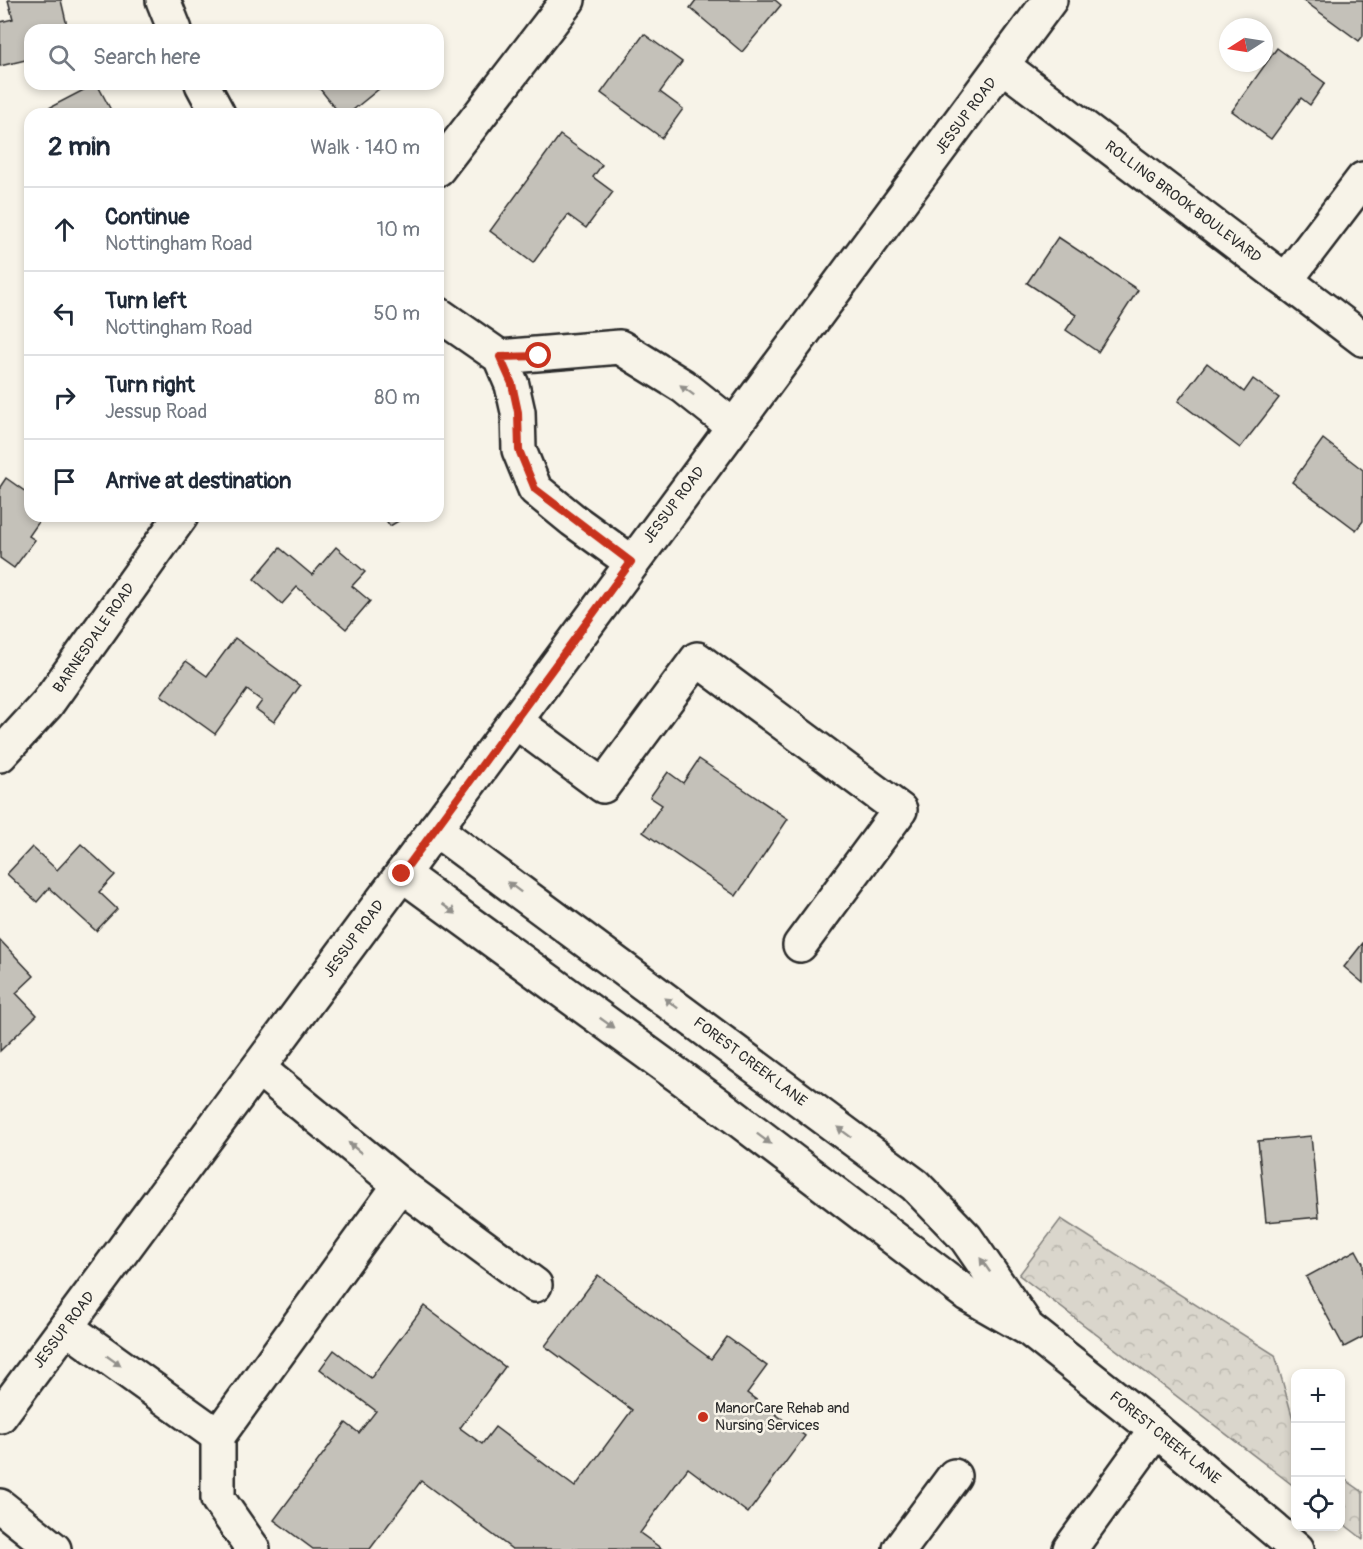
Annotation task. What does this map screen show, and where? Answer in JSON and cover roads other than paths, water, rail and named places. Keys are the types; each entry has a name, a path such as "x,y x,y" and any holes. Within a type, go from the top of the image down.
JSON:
{"street":[{"path":"163,0 173,24"},
{"path":"444,161 567,0"},
{"name":"JESSUP ROAD","path":"0,1416 259,1069 631,562 1050,0"},
{"name":"ROLLING BROOK BOULEVARD","path":"1003,66 1363,339"},
{"path":"205,90 215,108"},
{"path":"1286,280 1363,179"},
{"path":"444,318 500,357 512,384 518,412 519,450 535,489 631,562"},
{"path":"500,357 620,347 682,386 733,426"},
{"name":"BARNESDALE ROAD","path":"0,755 47,704 177,522"},
{"path":"515,721 603,786 697,659 900,810 800,945"},
{"name":"FOREST CREEK LANE","path":"435,829 915,1185 966,1238 1030,1330"},
{"name":"FOREST CREEK LANE","path":"402,874 737,1118 967,1294 1030,1330 1156,1430 1297,1549"},
{"path":"259,1069 400,1185 535,1285"},
{"path":"253,1549 218,1499 218,1436 400,1185"},
{"path":"66,1327 218,1436"},
{"path":"1070,1549 1156,1430"},
{"path":"900,1549 954,1476"},
{"path":"0,1506 54,1549"}],"place":[{"name":"ManorCare Rehab and Nursing Services","path":"703,1417"}]}
